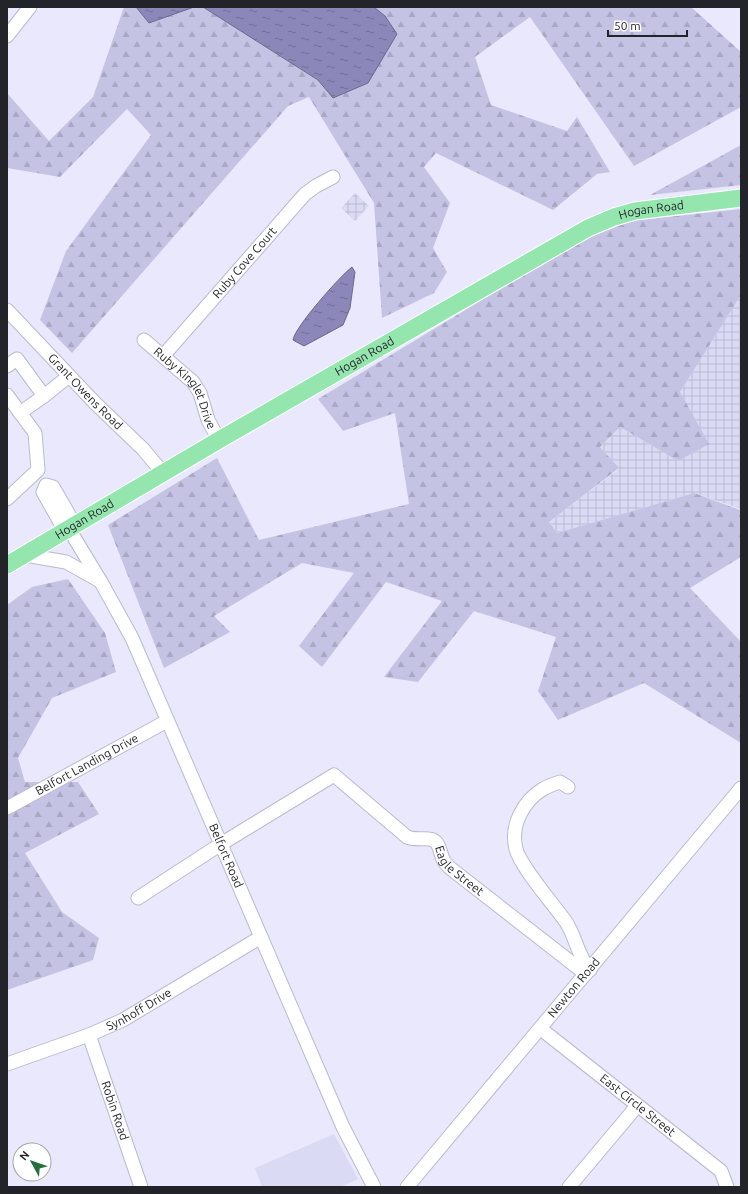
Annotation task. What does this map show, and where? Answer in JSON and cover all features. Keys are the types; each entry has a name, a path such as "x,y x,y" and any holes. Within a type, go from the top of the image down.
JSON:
{"main road":[{"name":"Hogan Road","path":"7,565 219,440 588,228 614,217 635,211 741,198"}],"street":[{"path":"7,36 30,7"},
{"name":"Ruby Cove Court","path":"163,356 305,194 333,177"},
{"name":"Grant Owens Road","path":"10,317 143,449 163,473"},
{"name":"Ruby Kinglet Drive","path":"144,340 193,382 200,393 206,414 219,440"},
{"path":"7,366 17,359 44,396"},
{"path":"20,413 69,376"},
{"path":"7,395 35,432 38,470 7,499"},
{"name":"Belfort Road","path":"38,470 46,485 53,487 70,528 102,582 132,638 343,1127 374,1187"},
{"path":"25,555 66,562 102,582"},
{"name":"Belfort Landing Drive","path":"7,808 167,721"},
{"name":"Eagle Street","path":"221,844 334,775 407,837 412,839 430,838 439,846 444,861 450,868 588,972"},
{"path":"568,787 560,782 543,788 532,797 521,811 516,822 515,843 516,850 524,864 571,931 580,959 588,972"},
{"name":"Newton Road","path":"407,1187 541,1029 741,788"},
{"path":"138,898 221,844"},
{"name":"Synhoff Drive","path":"7,1064 123,1020 261,937"},
{"name":"East Circle Street","path":"541,1029 721,1171 727,1187"},
{"name":"Robin Road","path":"89,1034 141,1187"},
{"path":"569,1187 637,1106"}],"shaded area":[{"path":"355,193 369,206 355,221 341,208"},
{"path":"741,295 741,509 694,493 557,533 549,522 619,469 600,447 620,427 678,461 680,392"},
{"path":"334,1134 358,1179 340,1187 262,1187 255,1168"}],"green space":[{"path":"124,7 136,7 149,22 194,7 203,7 318,80 333,98 385,16 374,7 691,7 741,52 741,107 634,166 530,17 475,57 491,105 567,131 577,117 610,172 597,174 553,210 436,153 424,167 450,203 433,248 447,272 434,293 382,318 374,203 309,97 288,106 72,353 40,320 66,251 151,135 127,109 60,177 7,168 7,93 49,141 93,97"},
{"path":"741,145 741,185 650,195"},
{"path":"741,209 741,295 680,392 709,444 678,461 620,427 600,447 619,468 549,522 557,533 694,493 740,510 741,557 690,588 741,642 741,743 644,683 558,720 538,691 556,637 474,611 418,682 384,677 442,601 386,582 322,667 299,646 354,573 302,563 214,616 230,632 164,668 108,525 217,458 259,540 409,504 395,413 343,431 318,399 578,242 631,221"},
{"path":"68,579 105,633 116,672 52,698 18,758 25,782 78,782 99,814 25,853 62,912 99,938 93,960 7,990 7,605 32,587"}],"water":[{"path":"136,7 194,7 149,23"},
{"path":"203,7 374,7 385,16 397,34 368,83 333,98 318,80"},
{"path":"352,267 355,272 350,308 343,325 304,346 293,340 295,334 309,314 328,291"}]}
